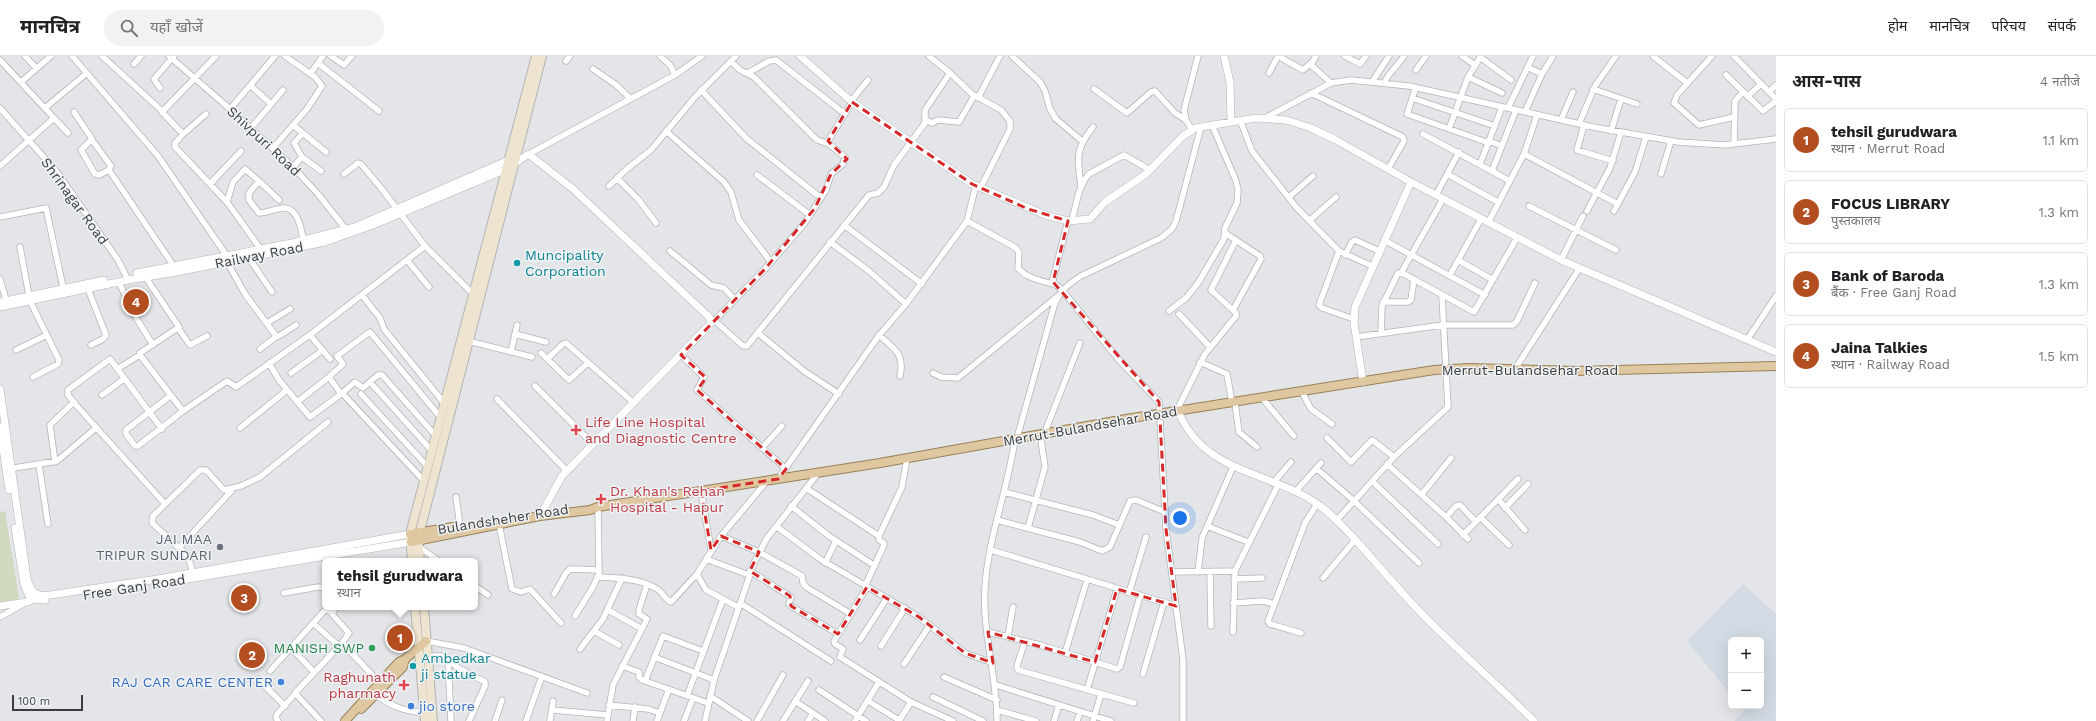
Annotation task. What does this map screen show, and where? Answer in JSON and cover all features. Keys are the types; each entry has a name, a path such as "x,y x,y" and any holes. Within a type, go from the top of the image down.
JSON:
{"main road":[{"path":"419,558 416,539 468,341 536,56"},
{"path":"413,558 424,481 444,403 507,169 512,161 542,56"},
{"name":"Merrut-Bulandsehar Road","path":"597,507 778,479 1161,414 1445,369 1576,371 1776,366"},
{"name":"Bulandsheher Road","path":"416,539 460,526 590,506 597,507"},
{"path":"416,539 499,524 541,514"},
{"path":"415,610 425,717"},
{"path":"424,610 433,721"},
{"path":"346,721 379,682 399,662 405,659 426,641"},
{"path":"346,721 354,717 403,667 405,659"}],"street":[{"path":"25,56 36,68"},
{"path":"21,82 51,56"},
{"path":"72,56 158,156 228,259 245,294 277,336"},
{"path":"102,56 162,111 182,135"},
{"path":"134,64 141,56"},
{"path":"162,111 216,56"},
{"path":"230,109 275,56"},
{"path":"273,148 307,109 322,86 321,83 286,56"},
{"path":"310,74 323,56"},
{"path":"331,56 344,65 352,56"},
{"path":"660,56 670,65 675,76"},
{"path":"443,192 527,155 675,76 702,56"},
{"path":"610,186 617,178 651,150 701,90 736,56"},
{"path":"800,56 852,101 978,186 1033,211 1070,221 1090,219 1111,197 1150,170 1183,136 1192,130 1240,120 1265,118 1286,120 1311,128 1484,221 1579,269 1776,352"},
{"path":"778,479 879,335 922,284 967,221 978,186 1010,129 1011,124 1001,110 976,97 929,56"},
{"path":"926,120 932,123 938,120 959,122 976,97 1000,56"},
{"path":"1012,56 1040,82 1045,91 1050,109 1056,119 1082,141"},
{"path":"1192,130 1186,120 1184,110 1198,56"},
{"path":"1224,56 1230,82 1231,122"},
{"path":"1269,73 1278,56 1303,70 1307,68 1316,56"},
{"path":"1345,56 1360,64 1366,56"},
{"path":"1372,82 1389,56"},
{"path":"1386,82 1387,77 1398,67 1404,56"},
{"path":"1416,70 1426,56"},
{"path":"1462,56 1474,64"},
{"path":"1449,128 1459,97 1474,64 1480,56 1511,80"},
{"path":"1480,164 1495,126 1533,56"},
{"path":"1525,112 1542,74 1553,56"},
{"path":"1613,161 1577,150 1582,125 1594,89 1616,56"},
{"path":"1653,56 1687,83"},
{"path":"1712,56 1687,83 1674,101 1675,105 1690,120 1702,126 1734,118"},
{"path":"1726,75 1763,111 1776,100 1734,56"},
{"path":"160,88 154,79 172,57"},
{"name":"Shivpuri Road","path":"172,57 293,167 348,232"},
{"path":"0,60 68,134"},
{"path":"748,73 769,61 776,60 845,114"},
{"path":"541,514 558,482 567,471 771,262 810,215 821,198 831,174 844,161 843,156 829,144 817,140 757,79 740,70 731,61"},
{"path":"318,62 379,110"},
{"path":"1311,63 1330,82"},
{"path":"1526,67 1542,74"},
{"path":"593,69 615,84 631,99"},
{"path":"45,108 87,73"},
{"path":"527,155 534,158 573,190 713,322 745,346 758,333 870,193 878,193 882,190 894,165 926,120 925,110 950,73"},
{"path":"1468,77 1502,93"},
{"path":"829,144 829,138 852,101 868,80"},
{"path":"1265,118 1330,82 1351,80 1386,82 1416,87 1582,125 1671,141 1703,145 1734,141 1776,139"},
{"path":"1734,141 1735,99 1761,84"},
{"path":"1769,92 1776,85"},
{"path":"251,86 271,104"},
{"path":"1416,87 1408,114 1502,146"},
{"path":"1094,89 1127,114 1151,92 1154,92 1175,113 1186,120"},
{"path":"1594,89 1637,104"},
{"path":"251,128 283,90"},
{"path":"701,90 750,141 821,198"},
{"path":"1561,120 1573,92"},
{"path":"1311,93 1403,137 1404,141 1388,169"},
{"path":"1412,98 1495,126"},
{"path":"1611,130 1621,99"},
{"name":"Shrinagar Road","path":"0,108 57,172 127,277"},
{"path":"1492,171 1516,110"},
{"path":"74,112 111,166 109,169 175,269"},
{"path":"206,114 182,135 175,143 175,147 227,202 263,252 228,259"},
{"path":"1450,276 1458,260 1498,202 1510,181 1524,154 1537,115"},
{"path":"0,164 54,118"},
{"path":"1240,120 1252,151 1289,197 1339,251 1372,266"},
{"path":"293,125 326,152"},
{"path":"1168,311 1186,298 1198,283 1224,239 1225,228 1237,203 1238,190 1235,177 1212,125"},
{"path":"1080,187 1078,160 1079,149 1082,141 1093,127"},
{"path":"932,374 941,377 958,378 1081,276 1161,238 1172,229 1176,221 1201,127"},
{"path":"666,131 724,182 733,198 739,220 771,262"},
{"path":"1561,260 1613,161 1622,132"},
{"path":"303,133 294,143 302,157 321,171"},
{"path":"1423,134 1459,152 1510,181"},
{"path":"1614,211 1635,172 1646,137"},
{"path":"92,140 81,148 96,175 109,169"},
{"path":"1661,174 1671,141"},
{"path":"210,184 241,151"},
{"path":"1436,195 1459,152"},
{"path":"1524,154 1618,204"},
{"path":"1150,170 1126,156 1121,155 1089,174 1080,187 1053,279 1056,286 1119,360 1156,397 1159,402 1161,414 1165,512 1183,660 1183,721"},
{"path":"293,167 302,157"},
{"path":"344,174 360,163 425,246 473,294"},
{"path":"227,202 232,184 245,169 279,200"},
{"name":"Railway Road","path":"0,307 30,298 64,291 88,289 119,282 127,277 208,262 248,258 263,252 348,232 443,192 507,169"},
{"path":"1447,174 1498,202"},
{"path":"757,175 810,215"},
{"path":"1289,197 1313,176"},
{"path":"617,178 638,199 656,223"},
{"path":"259,181 249,193 249,200 255,210 262,214 284,208 292,211 297,218 304,243"},
{"path":"1363,382 1354,319 1357,299 1411,182"},
{"path":"1310,220 1336,197"},
{"path":"1381,333 1383,302 1396,275 1401,273 1443,199"},
{"path":"1528,206 1616,250"},
{"path":"0,217 46,208 64,291 127,277"},
{"path":"967,221 1016,248 1019,253 1018,268 1022,272 1034,279 1056,286"},
{"path":"844,225 922,284"},
{"path":"1225,233 1260,256 1261,259 1233,310"},
{"path":"1401,273 1474,312 1517,238"},
{"path":"1236,240 1210,290 1233,310 1236,313 1236,316 1210,347 1200,362 1177,412 1192,437 1233,467 1296,491 1317,504 1355,540 1427,619 1534,721"},
{"path":"1345,255 1352,242 1355,240 1379,251"},
{"path":"1384,240 1485,295"},
{"path":"830,242 869,271 906,304"},
{"path":"170,396 125,431 135,446 138,446 162,430 183,411 227,381 236,387 310,335 425,246"},
{"path":"20,247 30,298 59,362 33,377"},
{"path":"670,251 711,285 724,288 735,300"},
{"path":"1339,251 1319,305 1322,308 1354,319"},
{"path":"248,258 272,292"},
{"path":"407,260 429,287"},
{"path":"1458,260 1493,280"},
{"path":"1515,369 1579,269"},
{"path":"143,274 179,326 178,328 190,345 207,336"},
{"path":"0,279 3,301 30,298"},
{"path":"1383,302 1409,301 1413,296 1414,279"},
{"path":"119,282 132,311 153,345"},
{"path":"1356,337 1444,325 1515,324 1535,283"},
{"path":"88,289 106,335 103,339 91,344"},
{"path":"997,721 996,685 988,632 985,588 997,520 1016,438 1054,306 1061,292"},
{"path":"362,295 380,318 384,329 444,403"},
{"path":"1336,521 1387,464 1448,406 1442,296"},
{"path":"1747,340 1776,296"},
{"path":"267,323 290,309"},
{"path":"1179,314 1210,347"},
{"path":"260,349 277,336 296,325"},
{"path":"511,352 517,325"},
{"path":"117,369 140,355 140,353 178,328"},
{"path":"297,402 343,364 337,356 370,332 441,418"},
{"path":"758,333 804,371 839,394"},
{"path":"515,334 546,342"},
{"path":"16,350 47,335"},
{"path":"310,335 330,359"},
{"path":"879,335 901,357 902,366 900,376"},
{"path":"468,341 532,357"},
{"path":"547,359 565,343 634,404"},
{"path":"1028,528 1045,467 1042,434 1080,343"},
{"path":"291,373 323,350"},
{"path":"541,353 569,380 588,363"},
{"path":"140,355 183,411"},
{"path":"681,355 704,377 697,390 786,469"},
{"path":"162,430 109,359 83,377 68,390 74,402 96,428 165,504"},
{"path":"1200,362 1227,374 1239,432 1257,447"},
{"path":"269,363 287,390 310,417 356,382 362,388 378,375 382,375 436,436"},
{"path":"329,377 341,393 424,481"},
{"path":"102,395 124,379"},
{"path":"370,382 432,451"},
{"path":"535,386 593,444"},
{"path":"0,389 24,584 30,601 0,617"},
{"path":"240,428 287,390"},
{"path":"1302,392 1311,409 1332,424"},
{"path":"361,394 428,467"},
{"path":"1262,398 1294,436"},
{"path":"497,399 567,471"},
{"path":"55,462 50,425 74,402"},
{"path":"193,573 188,556 162,534 151,521 153,516 202,469 206,470 222,489 234,488 260,477 328,422"},
{"path":"762,448 782,426"},
{"path":"0,427 9,469"},
{"path":"9,469 55,462 68,454 96,428"},
{"path":"1327,438 1351,462 1372,440 1394,457"},
{"path":"878,536 902,487 907,458"},
{"path":"1422,494 1452,458"},
{"path":"1233,632 1235,572 1276,484 1291,462"},
{"path":"1296,491 1321,462"},
{"path":"1387,464 1422,494 1466,537 1480,517 1518,479"},
{"path":"39,465 48,524"},
{"path":"1198,572 1201,545 1207,526 1233,467"},
{"path":"1316,468 1354,500 1419,563"},
{"path":"706,721 708,703 714,680 750,573 759,552 791,506 819,472"},
{"path":"598,577 622,578 647,584 660,591 670,602 697,574 721,536 767,480"},
{"path":"1372,481 1438,544"},
{"path":"1505,508 1528,484"},
{"path":"179,548 234,488"},
{"path":"806,488 878,536 884,545 866,586 834,643 843,648 841,658 941,719 953,721"},
{"path":"702,491 711,550"},
{"path":"1004,492 1093,515 1119,525"},
{"path":"13,497 27,578 35,594 42,596 416,539 436,558"},
{"path":"456,497 460,526"},
{"path":"1498,499 1525,530"},
{"path":"997,520 1080,542 1102,551 1110,547 1128,504 1133,500 1165,512"},
{"path":"1301,633 1268,623 1305,523 1317,504"},
{"path":"1446,517 1456,506 1460,505 1476,522"},
{"path":"791,506 836,541 875,566"},
{"path":"575,616 598,577 597,507"},
{"path":"1480,517 1509,545"},
{"path":"499,524 512,588 521,592 530,589 560,623"},
{"path":"776,526 825,563 905,608 930,625 965,653 993,663"},
{"path":"1207,526 1248,542"},
{"path":"721,536 759,552 802,576 803,583 806,587 851,614"},
{"path":"1130,593 1146,537"},
{"name":"Free Ganj Road","path":"0,606 146,586 416,539"},
{"path":"1323,578 1355,540"},
{"path":"825,563 836,541"},
{"path":"991,550 1176,606"},
{"path":"342,552 342,558"},
{"path":"706,559 750,573 791,597 789,604 791,606 838,634"},
{"path":"554,594 566,573 570,569 599,570"},
{"path":"1172,572 1235,572"},
{"path":"1210,572 1211,626"},
{"path":"697,574 704,588 723,599 739,605 831,661"},
{"path":"580,649 608,610 622,578"},
{"path":"1234,579 1262,578"},
{"path":"1065,653 1087,580"},
{"path":"552,710 608,718 613,685 647,618 640,615 638,610 647,584"},
{"path":"284,593 322,588"},
{"path":"478,588 488,596"},
{"path":"1087,690 1116,589"},
{"path":"988,632 1008,636 1119,669 1140,596"},
{"path":"860,640 887,598"},
{"path":"684,721 695,673 723,599"},
{"path":"1233,603 1263,601 1274,604"},
{"path":"1143,674 1164,602"},
{"path":"1008,636 1013,607"},
{"path":"881,646 905,608"},
{"path":"270,671 324,611 328,610 332,613 350,632 276,716 278,721"},
{"path":"608,610 642,629"},
{"path":"313,623 340,644 379,682"},
{"path":"904,664 930,625"},
{"path":"594,631 619,645"},
{"path":"645,681 661,638 664,636 703,651"},
{"path":"426,641 464,648 587,693"},
{"path":"1025,641 1017,666 1018,670 1134,703"},
{"path":"291,648 314,672"},
{"path":"428,656 442,656 486,684 469,721"},
{"path":"654,656 714,680"},
{"path":"448,660 451,721"},
{"path":"622,666 639,672 640,679 708,703"},
{"path":"757,721 783,675"},
{"path":"526,721 542,676"},
{"path":"944,676 997,700"},
{"path":"258,679 285,706"},
{"path":"783,721 808,681"},
{"path":"857,719 879,682"},
{"path":"996,685 1060,705 1093,718 1110,721"},
{"path":"657,721 669,689"},
{"path":"820,690 857,719 866,721"},
{"path":"295,694 321,721"},
{"path":"375,694 386,703 398,709 425,717"},
{"path":"1093,718 1101,694"},
{"path":"710,696 748,721"},
{"path":"933,696 983,721"},
{"path":"495,721 502,700"},
{"path":"550,721 553,701"},
{"path":"795,701 825,721"},
{"path":"868,701 899,721 911,702"},
{"path":"609,705 648,709 660,713"},
{"path":"1054,721 1060,705"},
{"path":"633,721 634,707"},
{"path":"997,710 1036,721"},
{"path":"1077,721 1080,712"},
{"path":"808,721 813,713"}],"highlighted area":[{"path":"852,102 972,184 1028,209 1068,221 1053,282 1159,402 1166,529 1176,606 1117,589 1095,662 988,632 993,663 965,653 919,617 867,587 838,634 791,606 790,596 750,571 759,552 721,536 711,550 701,491 778,479 786,469 697,390 706,378 681,355 765,269 815,208 831,174 847,159 828,141"}],"shaded area":[{"path":"1743,584 1776,614 1776,721 1734,721 1744,711 1742,709 1764,709 1764,637 1728,637 1728,691 1687,641"}],"green space":[{"path":"5,511 19,599 0,602 0,512"}],"place":[{"name":"Muncipality Corporation","path":"517,263"},
{"name":"Jaina Talkies","path":"136,302"},
{"name":"Life Line Hospital and Diagnostic Centre","path":"576,430"},
{"name":"Dr. Khan's Rehan Hospital - Hapur","path":"601,499"},
{"name":"JAI MAA TRIPUR SUNDARI","path":"220,547"},
{"name":"Bank of Baroda","path":"244,598"},
{"name":"tehsil gurudwara","path":"400,638"},
{"name":"MANISH SWP","path":"372,648"},
{"name":"FOCUS LIBRARY","path":"252,655"},
{"name":"Ambedkar ji statue","path":"413,666"},
{"name":"RAJ CAR CARE CENTER","path":"281,682"},
{"name":"Raghunath pharmacy","path":"404,685"},
{"name":"jio store","path":"411,706"}]}
